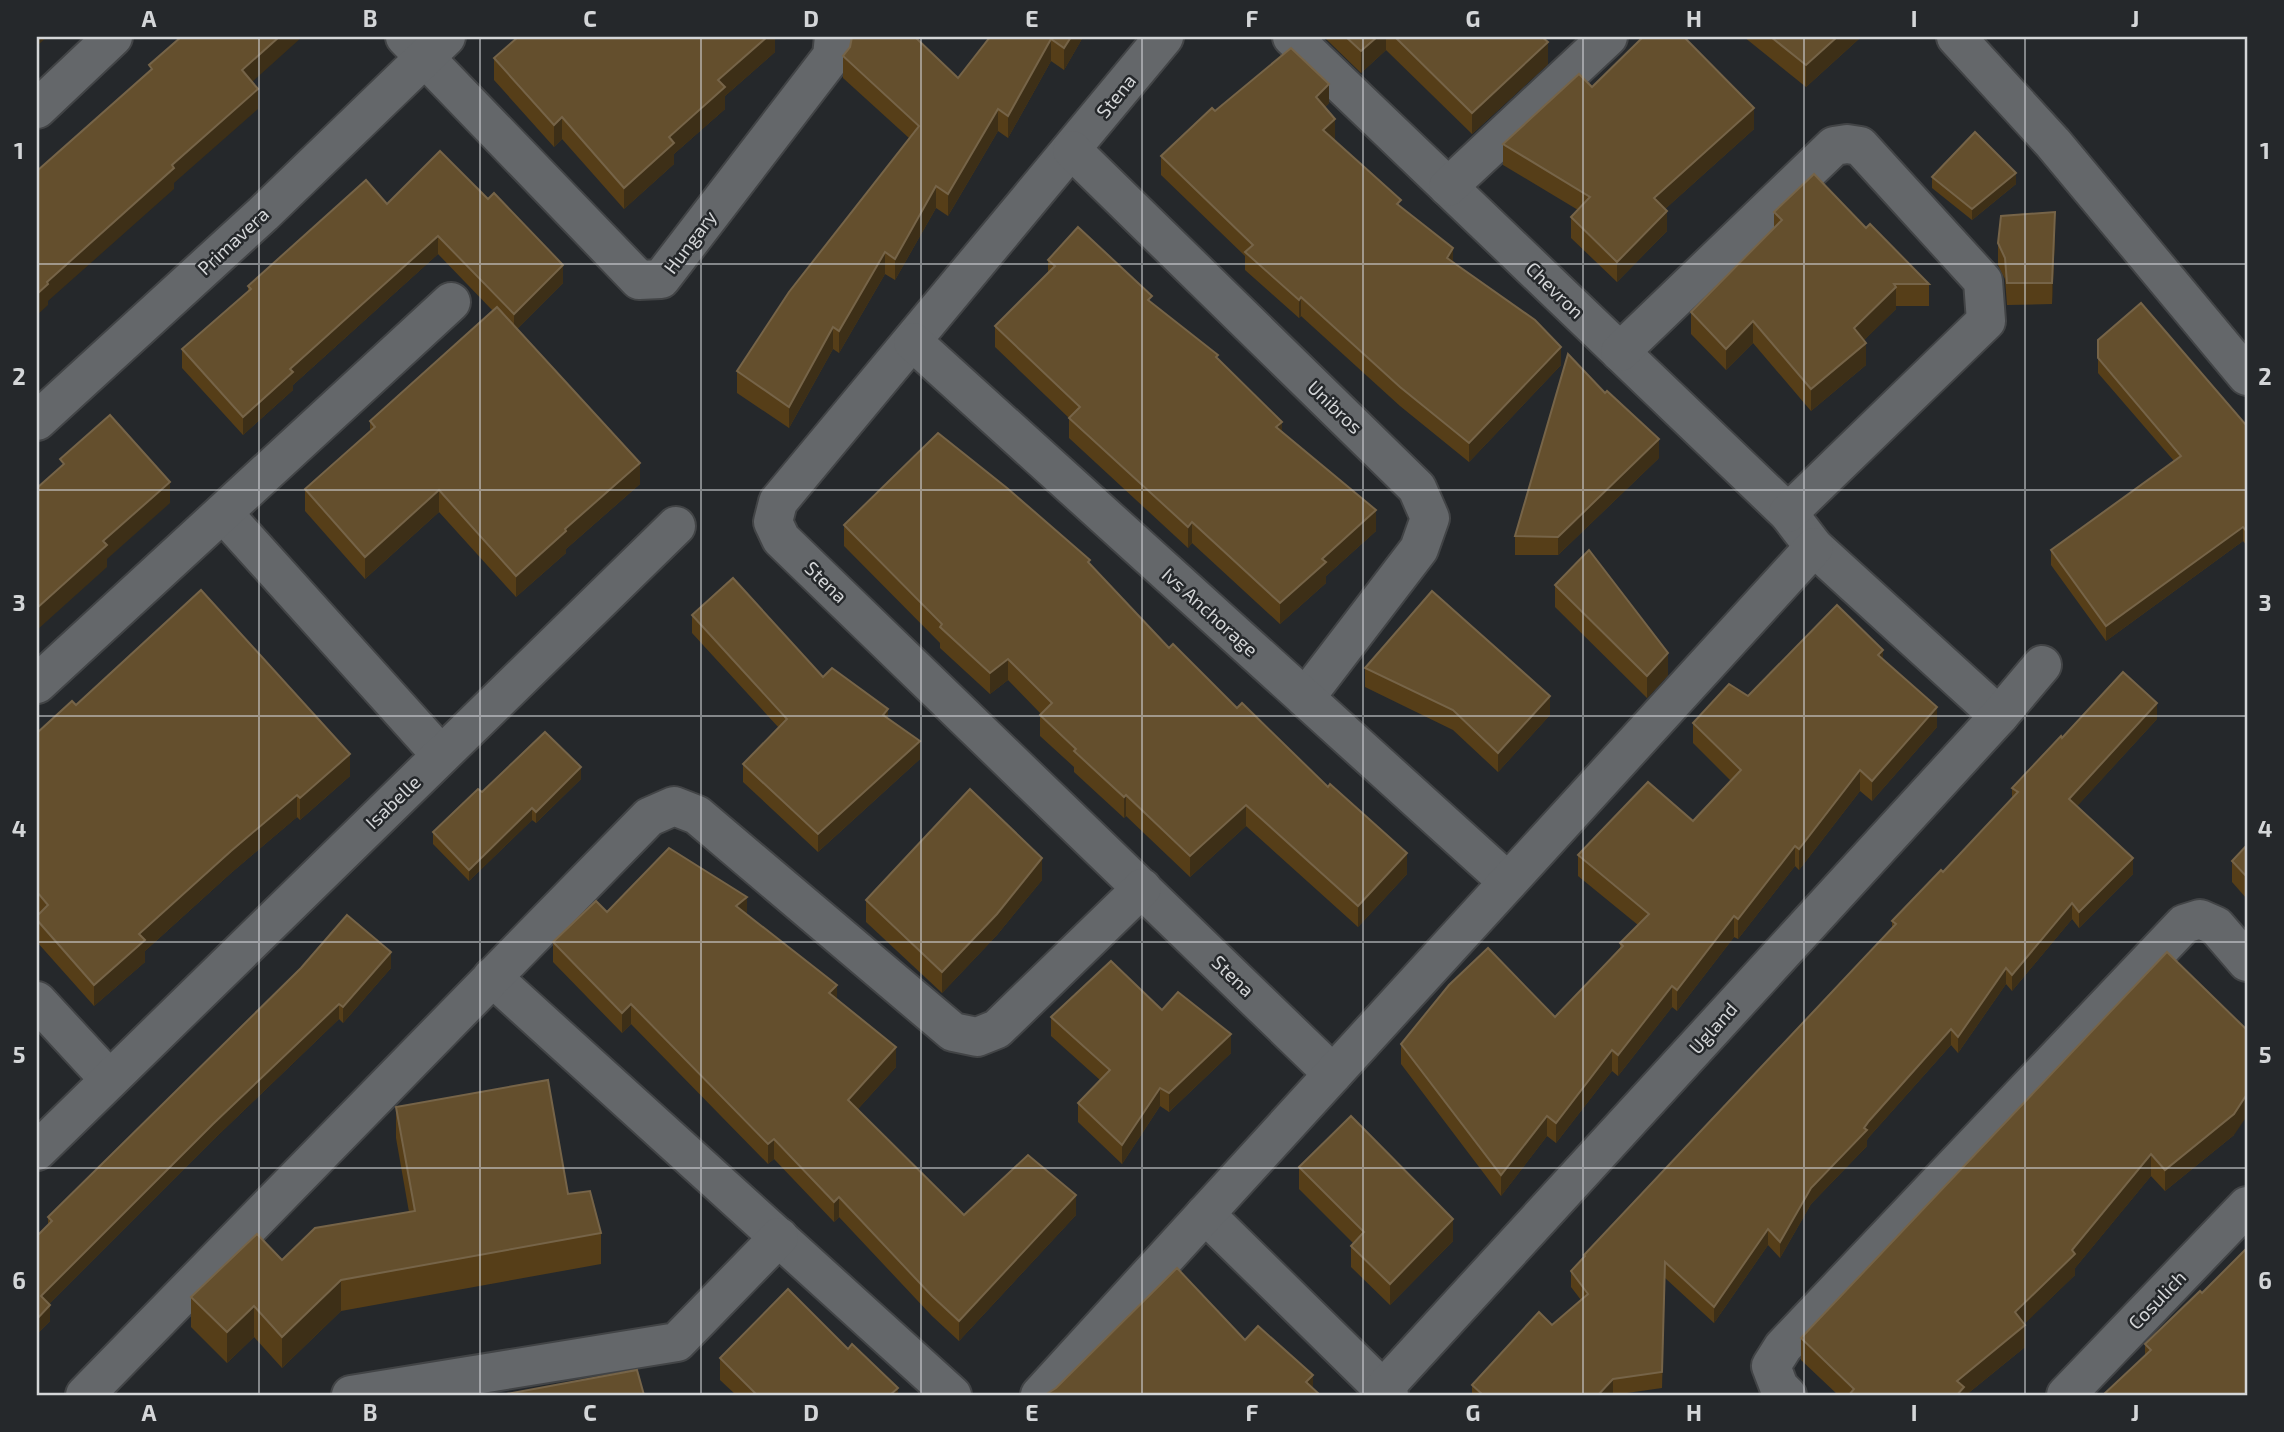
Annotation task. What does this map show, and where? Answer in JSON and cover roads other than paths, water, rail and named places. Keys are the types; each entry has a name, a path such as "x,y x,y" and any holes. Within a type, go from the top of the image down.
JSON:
{"street":[{"path":"37,109 113,37"},
{"name":"Hungary","path":"425,43 639,279 661,279 832,56 834,37"},
{"name":"Stena","path":"1164,37 778,502 773,522 781,539 1333,1074"},
{"name":"Chevron","path":"1292,37 1788,513 1814,547 1999,716"},
{"path":"1448,187 1608,37"},
{"path":"1956,37 2053,143 2247,376"},
{"name":"Primavera","path":"37,421 263,214 425,43"},
{"path":"1620,352 1835,146 1860,146 1983,281 1986,321 1788,513"},
{"name":"Unibros","path":"1072,150 1418,488 1430,517 1419,549 1305,698"},
{"path":"37,684 451,302"},
{"name":"Ivs Anchorage","path":"913,342 1508,882"},
{"path":"223,513 441,755"},
{"name":"Isabelle","path":"37,1150 676,526"},
{"path":"1040,1395 1814,547"},
{"name":"Ugland","path":"1386,1392 1999,716 2042,665"},
{"path":"85,1395 649,817 674,807 697,815 953,1032 977,1037 997,1030 1142,888"},
{"path":"1787,1395 1779,1387 1771,1366 1783,1347 2184,924 2200,919 2216,926 2247,962"},
{"path":"492,977 952,1395"},
{"path":"37,1001 109,1079"},
{"name":"Cosulich","path":"2066,1395 2247,1206"},
{"path":"1205,1214 1386,1392"},
{"path":"351,1395 677,1342 779,1237"}]}
